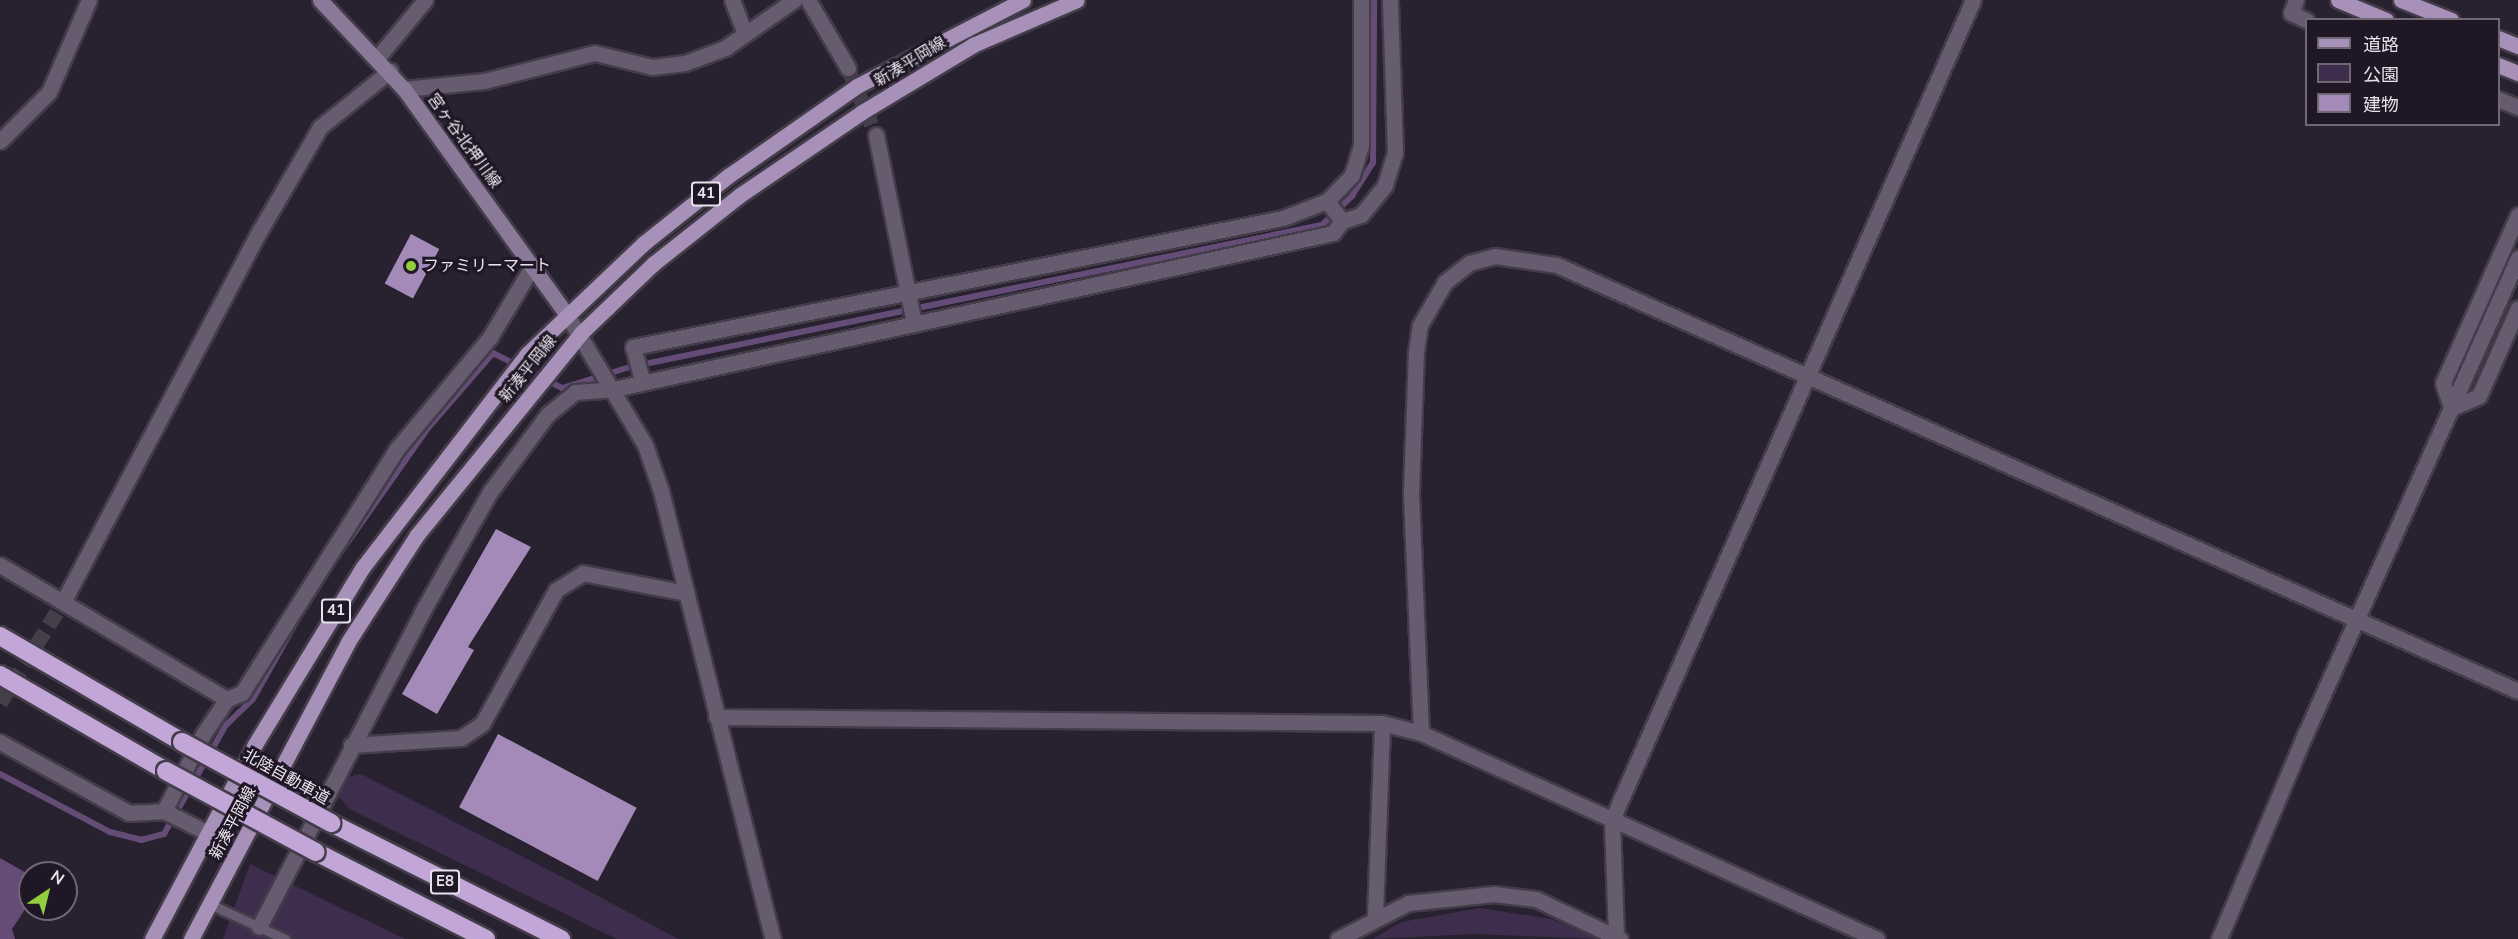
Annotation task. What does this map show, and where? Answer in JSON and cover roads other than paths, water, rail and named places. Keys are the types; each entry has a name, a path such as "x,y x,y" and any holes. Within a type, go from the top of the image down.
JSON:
{"highway":[{"name":"北陸自動車道","path":"0,636 182,742 331,823 561,939"},
{"name":"E8","path":"0,675 166,771 316,852 486,939"},
{"path":"445,919 476,939"}],"main road":[{"name":"宮ヶ谷北押川線","path":"320,0 390,71 567,315"},
{"name":"新湊平岡線","path":"152,939 208,833 363,567 443,458 528,353 644,243 728,176 857,86 1023,0"},
{"name":"新湊平岡線","path":"191,939 348,642 373,603 417,535 581,333 653,264 740,195 862,111 974,45 1077,0"},
{"path":"2338,0 2381,18"},
{"path":"2401,0 2446,18"},
{"path":"2500,38 2518,46"},
{"path":"2500,65 2518,73"}],"street":[{"path":"0,141 49,92 89,0"},
{"path":"378,57 425,0"},
{"path":"732,0 745,34"},
{"path":"404,89 484,81 595,53 652,67 685,63 725,48 794,0"},
{"path":"808,0 848,68"},
{"path":"641,378 633,347 1283,218 1328,201 1352,175 1361,145 1361,0"},
{"path":"259,927 351,745 422,612 515,457 548,414 575,392 614,388 641,378 914,324 1333,233 1342,221 1361,215 1385,185 1395,153 1390,0"},
{"path":"1338,939 1375,916 1408,903 1494,894 1536,899 1618,938 1612,821 1973,0"},
{"path":"2296,0 2291,14 2305,19"},
{"path":"63,602 259,232 320,126 390,71"},
{"path":"2500,99 2518,107"},
{"path":"876,135 914,324"},
{"path":"1328,201 1342,221"},
{"path":"2451,408 2443,383 2518,215"},
{"path":"1420,733 1411,493 1416,352 1420,325 1445,282 1469,263 1495,256 1557,265 1809,374 2518,691"},
{"path":"2219,939 2357,618 2518,258"},
{"path":"164,811 204,733 227,699 242,693 311,578 396,450 490,337 532,267"},
{"path":"2451,408 2480,396 2518,308"},
{"path":"567,315 581,333 645,445 661,491 773,939"},
{"path":"0,565 227,699"},
{"path":"351,745 461,738 482,724 556,590 583,573 686,593"},
{"path":"716,717 1382,723 1420,733 1877,939"},
{"path":"1375,916 1382,723"},
{"path":"0,742 129,813 164,811 208,833"}],"lane":[{"path":"210,904 285,939"}],"waterway":[{"path":"331,566 428,428 493,353 562,388 630,367 1322,225 1352,196 1373,163 1374,0"},
{"path":"0,774 110,832 141,840 164,834 226,725 253,699 303,610"}],"tunnel":[{"path":"848,68 876,135"},
{"path":"0,703 63,602"}],"place":[{"name":"ファミリーマート","path":"411,266"}]}
